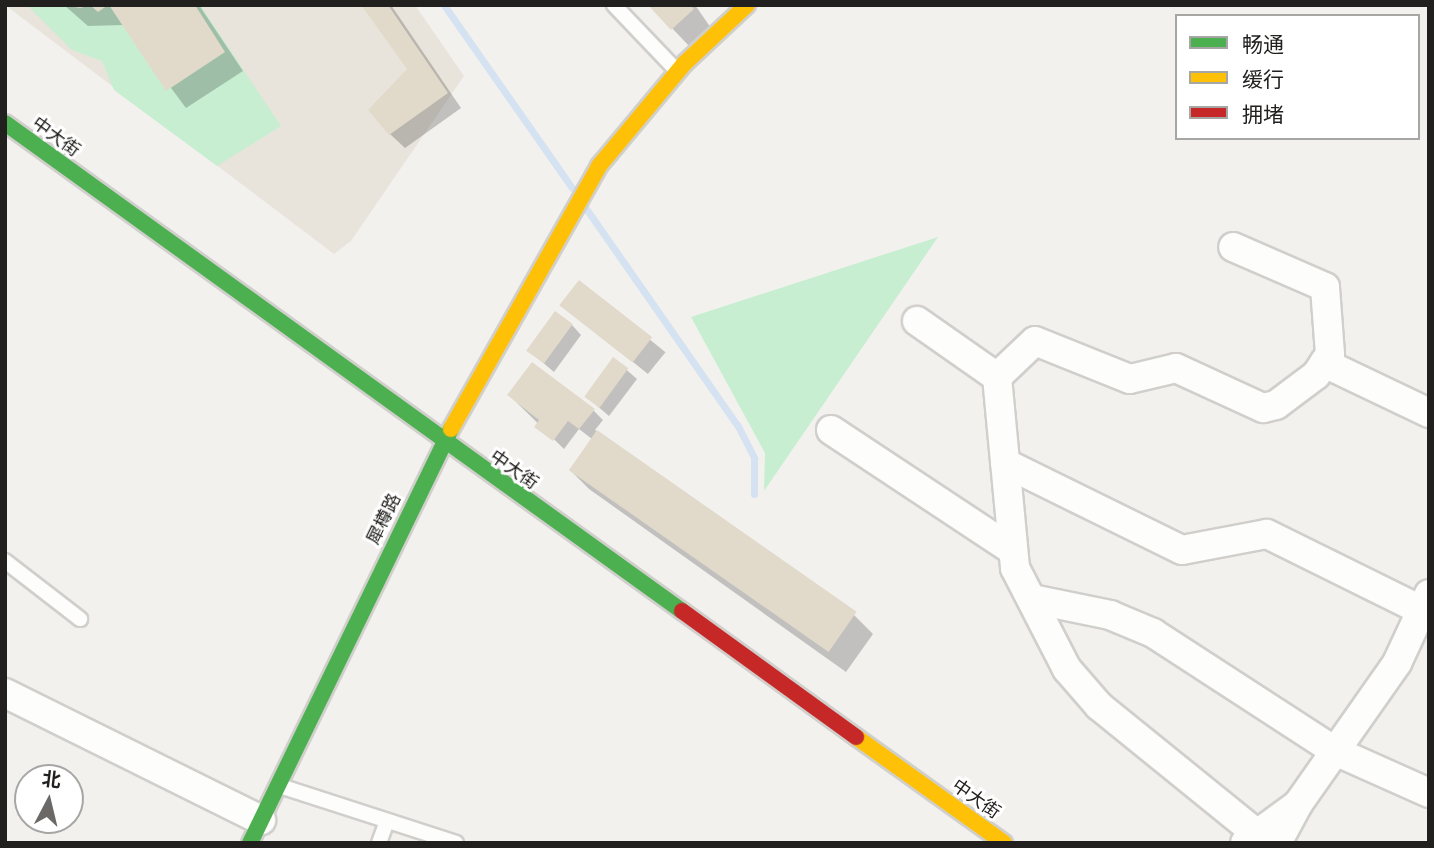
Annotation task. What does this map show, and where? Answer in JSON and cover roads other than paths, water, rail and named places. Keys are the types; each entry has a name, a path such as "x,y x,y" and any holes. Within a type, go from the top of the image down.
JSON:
{"street":[{"path":"678,72 747,5"},
{"name":"犀樽路","path":"255,831 443,443 565,218 599,166 678,72"},
{"name":"中大街","path":"5,123 443,443 1004,843"},
{"path":"997,377 1035,341 1130,379 1176,368 1263,408 1292,396 1324,363 1332,331 1325,287 1233,247"},
{"path":"917,321 997,377 1012,550 1032,599 1067,669 1098,706 1262,841 1298,804 1397,663 1426,606 1267,534 1182,550 1005,463"},
{"path":"1324,363 1429,413"},
{"path":"831,430 1012,550"},
{"path":"1032,599 1110,615 1153,633 1335,751 1429,793"},
{"path":"5,693 255,831"}],"lane":[{"path":"614,5 678,72"},
{"path":"5,561 80,619"},
{"path":"278,786 386,824 456,843"},
{"path":"379,843 386,824"}],"waterway":[{"path":"444,5 572,188"},
{"path":"585,207 738,426 754,458 754,494"}]}
